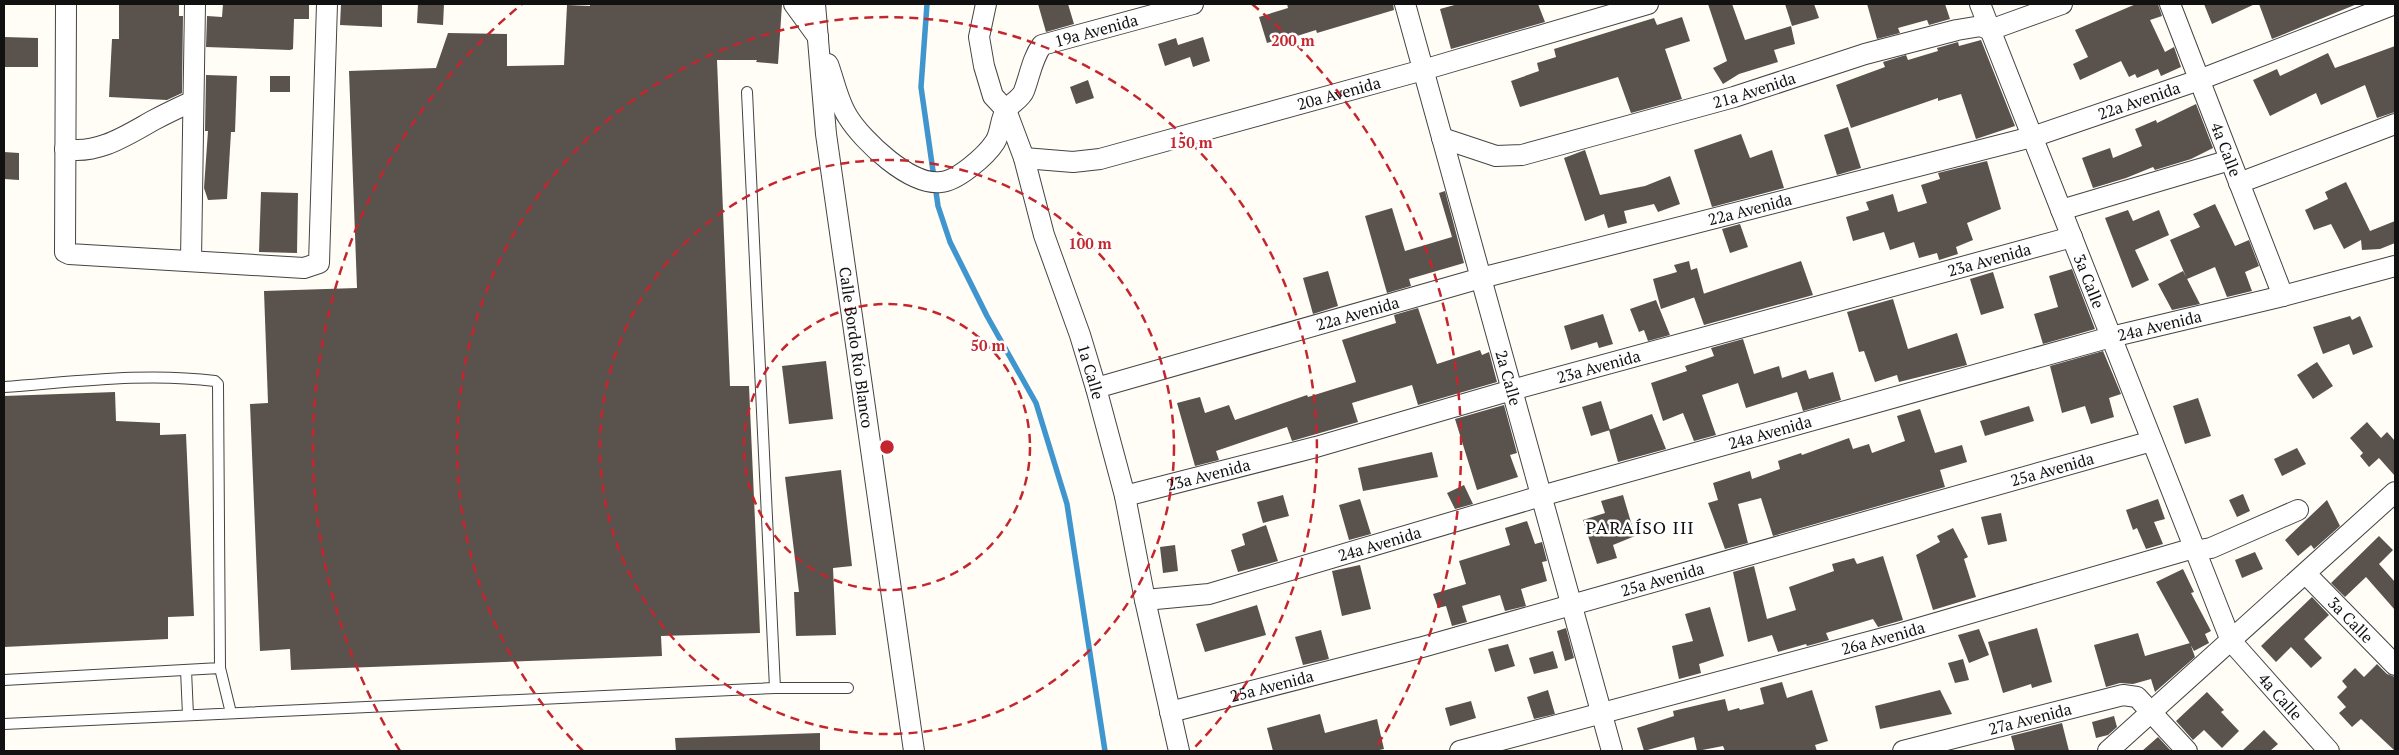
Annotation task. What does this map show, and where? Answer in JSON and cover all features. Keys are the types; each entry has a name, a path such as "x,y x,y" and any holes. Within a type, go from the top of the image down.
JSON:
{"street":[{"path":"66,4 65,252 69,254 304,268 319,263 327,4"},
{"path":"191,260 195,4"},
{"path":"794,4 820,39 846,115 858,131 886,158 907,173 926,180 941,182 956,176 978,161 995,142 1006,110"},
{"name":"Calle Bordo Río Blanco","path":"815,4 820,39 826,134 914,751"},
{"name":"1a Calle","path":"986,4 979,37 984,66 993,96 1006,110 1024,158 1044,235 1096,388 1125,496 1145,600 1178,751"},
{"name":"19a Avenida","path":"1006,110 1024,93 1036,54 1042,45 1193,4"},
{"name":"2a Calle","path":"1405,4 1612,751"},
{"name":"20a Avenida","path":"1024,158 1073,162 1100,158 1423,70 1648,4"},
{"name":"3a Calle","path":"1980,4 2231,641"},
{"name":"21a Avenida","path":"1442,138 1496,156 1522,155 1734,97 1865,54 1957,30 1981,26 1990,30 2062,4"},
{"name":"4a Calle","path":"2170,4 2283,296"},
{"name":"22a Avenida","path":"1096,388 1481,278 2032,136 2199,80 2395,4"},
{"path":"65,149 80,152 124,138 156,119 193,101"},
{"path":"2239,183 2395,124"},
{"path":"2062,210 2230,160"},
{"name":"23a Avenida","path":"1125,496 1316,447 1512,390 2072,237"},
{"name":"24a Avenida","path":"1145,600 1209,594 1541,496 2111,337 2283,296 2395,266"},
{"name":"25a Avenida","path":"1170,712 1418,648 2152,441"},
{"path":"2108,751 2394,495"},
{"name":"26a Avenida","path":"1460,751 1895,635 2194,548 2200,550 2211,548 2298,510"},
{"name":"3a Calle","path":"2306,574 2395,665"},
{"name":"4a Calle","path":"2231,641 2329,751"},
{"name":"27a Avenida","path":"1903,751 2123,695 2137,697 2188,751"}],"lane":[{"path":"747,92 775,688"},
{"path":"4,388 141,377 187,377 215,381 218,384 220,668 231,713"},
{"path":"4,680 220,668"},
{"path":"186,670 188,715"},
{"path":"4,724 775,688 848,688"}],"building":[{"path":"119,4 179,4 179,16 183,16 182,93 167,100 109,97 112,39 119,39"},
{"path":"223,4 309,4 309,19 294,19 293,49 290,50 206,47 207,16 222,17"},
{"path":"341,4 382,4 382,27 340,25"},
{"path":"418,4 444,4 443,25 417,23"},
{"path":"590,4 782,4 778,64 756,62 757,60 717,60 730,386 749,386 760,633 661,636 662,656 291,670 290,649 260,651 250,404 268,403 264,291 357,288 349,71 436,68 448,33 507,34 507,66 564,65 567,5 590,6"},
{"path":"1038,4 1068,4 1074,24 1046,32"},
{"path":"1287,4 1393,4 1394,10 1317,33 1316,30 1297,36 1296,34 1267,43 1259,17 1288,8"},
{"path":"1458,4 1538,4 1545,22 1451,49 1440,9"},
{"path":"1708,4 1732,4 1745,40 1791,26 1795,44 1774,50 1778,62 1739,74 1723,84 1713,68 1727,61"},
{"path":"1785,4 1814,4 1819,18 1792,26"},
{"path":"1867,4 1945,4 1950,19 1929,25 1927,20 1898,28 1900,33 1877,39"},
{"path":"2136,4 2158,4 2162,16 2150,20 2165,52 2174,47 2181,67 2161,76 2158,69 2137,78 2135,74 2129,77 2121,61 2080,80 2073,64 2088,57 2075,30"},
{"path":"2204,4 2255,4 2212,24"},
{"path":"2259,4 2357,4 2272,39"},
{"path":"1682,17 1690,41 1665,49 1682,99 1631,113 1618,77 1520,107 1511,81 1539,71 1537,63 1556,57 1554,49 1654,18 1657,25"},
{"path":"4,37 38,38 38,67 4,67"},
{"path":"1203,37 1210,61 1193,67 1190,57 1165,66 1158,44 1176,38 1178,45"},
{"path":"1981,40 2015,126 1976,139 1961,94 1938,101 1938,98 1851,128 1836,85 1885,67 1883,62 1906,55 1908,60 1938,51 1937,48 1958,42 1959,46"},
{"path":"2395,46 2395,112 2377,118 2365,85 2321,105 2316,93 2270,116 2253,80 2277,69 2280,76 2328,53 2335,68"},
{"path":"206,75 237,76 235,132 231,132 227,199 208,200 204,188 208,131 205,131"},
{"path":"270,76 290,76 290,92 270,92"},
{"path":"1088,80 1094,98 1076,104 1070,87"},
{"path":"2196,104 2213,148 2191,159 2155,170 2153,167 2093,188 2082,158 2110,148 2113,158 2142,146 2135,129 2156,120 2157,123"},
{"path":"1848,127 1861,168 1837,175 1824,135"},
{"path":"1741,134 1750,158 1772,150 1784,188 1712,207 1694,150"},
{"path":"1585,150 1600,195 1645,186 1670,176 1680,204 1658,212 1654,204 1624,211 1627,223 1608,228 1604,214 1585,221 1564,158"},
{"path":"4,152 19,153 19,180 4,179"},
{"path":"1987,161 2001,209 1967,223 1973,240 1956,247 1958,254 1939,260 1937,253 1919,258 1914,242 1890,250 1884,232 1853,241 1846,217 1869,210 1866,202 1893,194 1898,212 1927,203 1921,185 1940,179 1938,173"},
{"path":"2346,182 2370,231 2395,221 2395,243 2380,249 2362,250 2361,240 2344,249 2331,224 2314,230 2305,210 2328,199 2325,192"},
{"path":"1445,191 1464,263 1409,279 1411,286 1387,293 1365,216 1392,208 1405,251 1452,237 1439,193"},
{"path":"261,192 298,193 297,253 259,252"},
{"path":"2215,204 2235,246 2249,240 2259,266 2245,272 2252,291 2227,297 2215,267 2187,279 2170,240 2200,227 2193,214"},
{"path":"2128,210 2133,221 2159,210 2169,235 2135,250 2149,280 2132,288 2105,218"},
{"path":"1740,224 1748,247 1730,253 1722,229"},
{"path":"1689,261 1691,270 1697,268 1704,294 1661,309 1653,279 1677,272 1674,265"},
{"path":"1801,261 1813,295 1704,325 1694,297"},
{"path":"2072,269 2095,329 2043,344 2034,314 2058,307 2049,276"},
{"path":"1328,271 1338,306 1313,314 1303,278"},
{"path":"2183,271 2200,304 2172,310 2158,284"},
{"path":"1993,272 2004,308 1981,315 1970,279"},
{"path":"1893,299 1908,349 1957,333 1967,365 1899,382 1897,375 1875,382 1864,351 1859,352 1847,312"},
{"path":"1656,300 1670,335 1648,341 1644,330 1639,332 1630,309"},
{"path":"1418,308 1437,364 1480,350 1482,355 1489,352 1497,382 1418,405 1412,385 1352,403 1358,422 1292,441 1287,427 1216,451 1219,460 1195,466 1177,403 1200,397 1205,413 1229,405 1235,420 1307,395 1308,397 1356,382 1342,340 1396,323 1394,315"},
{"path":"1603,314 1613,344 1599,348 1597,342 1571,350 1564,326"},
{"path":"2350,316 2352,320 2360,316 2373,347 2353,355 2349,344 2323,354 2313,327"},
{"path":"1743,339 1754,374 1779,366 1782,378 1806,370 1809,379 1833,372 1841,400 1803,411 1797,392 1746,408 1738,383 1702,395 1716,435 1694,441 1683,413 1663,421 1651,383 1687,371 1685,366 1714,356 1711,348"},
{"path":"2103,351 2121,394 2109,398 2114,417 2091,424 2085,406 2062,413 2050,366"},
{"path":"826,361 833,419 789,424 782,366"},
{"path":"2317,362 2333,386 2313,399 2297,375"},
{"path":"115,392 116,421 160,423 160,435 186,434 194,616 168,617 168,639 4,647 4,396"},
{"path":"2198,398 2211,436 2185,444 2173,406"},
{"path":"1601,401 1610,430 1591,436 1582,407"},
{"path":"1504,405 1517,453 1510,455 1518,477 1477,490 1455,419"},
{"path":"2029,406 2034,421 1985,436 1980,421"},
{"path":"1920,409 1935,453 1962,445 1967,462 1940,470 1945,487 1773,536 1761,498 1738,504 1748,543 1725,549 1708,503 1718,500 1713,483 1750,471 1752,479 1780,469 1778,461 1801,453 1802,455 1849,438 1853,449 1869,444 1872,453 1905,441 1897,416"},
{"path":"1652,414 1666,449 1618,462 1609,430"},
{"path":"2367,422 2381,438 2387,432 2395,441 2395,476 2379,458 2369,467 2360,456 2363,453 2350,438"},
{"path":"2297,448 2306,464 2282,476 2274,459"},
{"path":"1432,452 1438,477 1363,491 1358,468"},
{"path":"841,470 852,566 833,568 836,635 796,636 794,592 799,592 785,477"},
{"path":"1464,485 1473,504 1455,509 1447,493"},
{"path":"2243,494 2250,511 2237,517 2229,500"},
{"path":"1283,495 1289,516 1263,523 1257,502"},
{"path":"1623,495 1635,536 1613,545 1617,558 1597,564 1583,520 1605,513 1601,501"},
{"path":"1360,499 1371,534 1349,540 1339,505"},
{"path":"2158,499 2165,519 2154,522 2163,544 2146,549 2137,528 2133,530 2126,510"},
{"path":"2327,500 2340,526 2314,549 2311,545 2298,556 2285,540"},
{"path":"2001,513 2007,541 1988,545 1981,517"},
{"path":"1527,521 1535,544 1542,542 1547,561 1542,562 1547,581 1521,589 1526,606 1505,611 1500,595 1462,606 1467,622 1452,626 1446,606 1438,608 1433,594 1466,584 1459,561 1510,545 1505,528"},
{"path":"1266,525 1278,561 1238,572 1231,550 1245,545 1242,534"},
{"path":"1953,528 1968,557 1964,559 1976,597 1933,610 1916,555 1940,542 1937,536"},
{"path":"2379,536 2393,550 2379,564 2395,582 2395,610 2366,577 2345,597 2331,583"},
{"path":"1175,545 1178,571 1163,573 1160,547"},
{"path":"2255,552 2263,569 2242,578 2235,560"},
{"path":"1883,556 1903,620 1878,627 1873,619 1826,633 1829,640 1778,652 1772,635 1748,642 1733,572 1754,566 1767,619 1796,610 1789,587 1834,571 1832,564 1854,558 1857,564"},
{"path":"1360,565 1371,609 1342,616 1332,571"},
{"path":"2183,569 2194,592 2191,593 2211,631 2205,634 2209,643 2194,651 2156,582"},
{"path":"2312,597 2329,615 2304,639 2322,658 2311,668 2291,647 2276,662 2261,646"},
{"path":"1257,605 1266,635 1205,652 1196,624"},
{"path":"1710,607 1724,656 1699,664 1701,673 1679,679 1672,646 1693,641 1685,614"},
{"path":"1566,628 1574,658 1565,661 1557,631"},
{"path":"2037,628 2052,682 2032,688 2031,684 2003,693 1988,642"},
{"path":"1979,629 1989,655 1969,663 1958,635"},
{"path":"1321,630 1329,659 1303,665 1295,637"},
{"path":"2138,633 2145,656 2190,643 2195,657 2155,692 2151,679 2133,684 2120,683 2106,687 2094,645"},
{"path":"1508,644 1515,666 1495,672 1488,649"},
{"path":"1553,651 1558,668 1534,674 1529,658"},
{"path":"1963,659 1969,680 1955,683 1948,663"},
{"path":"2377,664 2387,674 2395,677 2395,751 2361,719 2352,727 2339,713 2346,707 2337,697 2347,687 2342,681 2355,668 2364,677"},
{"path":"1782,682 1787,698 1812,690 1828,741 1815,745 1817,751 1725,751 1723,746 1697,751 1694,737 1644,751 1637,728 1674,716 1673,711 1725,699 1728,711 1764,704 1760,688"},
{"path":"1548,690 1555,714 1534,719 1527,697"},
{"path":"1940,690 1952,714 1880,729 1875,706"},
{"path":"2207,692 2224,710 2221,712 2239,731 2222,748 2204,730 2193,740 2176,721"},
{"path":"1471,701 1476,718 1450,726 1445,708"},
{"path":"1320,714 1325,733 1377,719 1384,749 1375,751 1273,751 1267,728"},
{"path":"2114,716 2117,727 2108,735 2096,738 2092,722"},
{"path":"2062,723 2069,751 2015,751 2011,736"},
{"path":"2264,730 2278,744 2270,751 2242,751"},
{"path":"820,733 820,751 676,751 675,738"},
{"path":"2158,737 2171,751 2142,751"}],"waterway":[{"path":"927,4 921,87 938,206 950,242 987,316 1036,403 1067,504 1105,751"}],"district":[{"name":"PARAÍSO III","path":"1640,527"}]}
